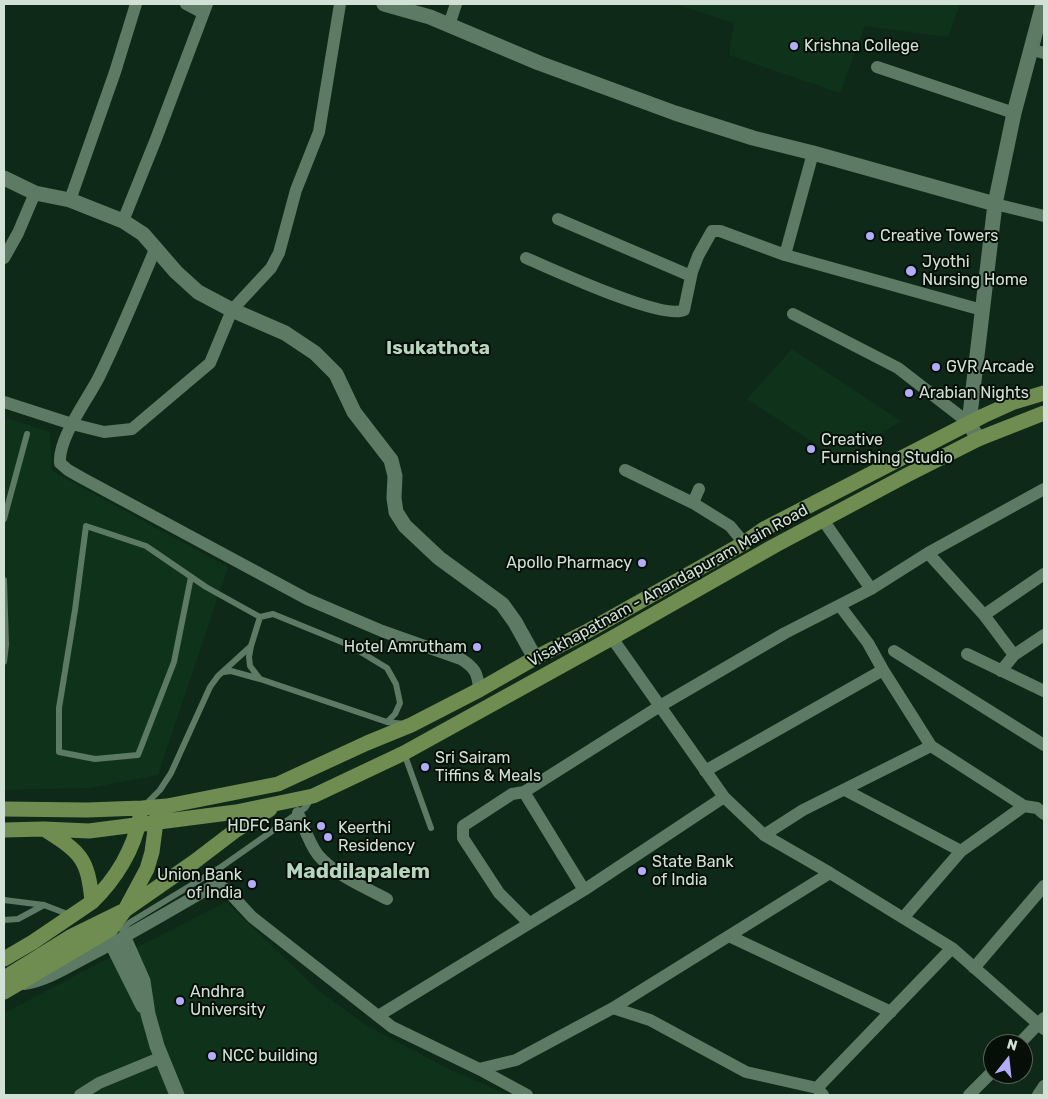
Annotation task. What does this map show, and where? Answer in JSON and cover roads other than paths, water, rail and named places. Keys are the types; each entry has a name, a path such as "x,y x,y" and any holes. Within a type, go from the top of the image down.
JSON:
{"main road":[{"name":"Visakhapatnam - Anandapuram Main Road","path":"4,808 87,810 142,808 278,784 411,725 586,632 744,543 764,529 969,423 1014,402 1044,393"},
{"name":"Visakhapatnam - Anandapuram Main Road","path":"4,830 89,831 236,812 313,796 404,753 823,520 978,439 1044,413"},
{"path":"8,985 70,937 125,910 236,830 277,804"},
{"path":"125,910 148,869 158,806"},
{"path":"4,959 34,942 92,902 110,883 123,863 138,825 142,808"},
{"path":"44,829 73,847 82,859 88,873 92,902"}],"street":[{"path":"70,200 116,72 136,4"},
{"path":"123,220 205,8 186,4"},
{"path":"4,402 72,424 104,432 132,429 210,363 232,310 271,268 280,253 296,190 319,132 340,4"},
{"path":"384,4 430,17 539,63 676,114 753,138 1044,216"},
{"path":"449,25 456,4"},
{"path":"969,423 995,204 1014,113 1037,51 1043,4"},
{"path":"877,67 1014,113"},
{"path":"784,255 813,153"},
{"path":"4,179 35,193 70,200 123,220 143,234 176,272 198,292 232,310 285,333 315,353 336,374 354,412 391,460 395,476 394,498 396,512 405,526 439,558 502,604 515,622 534,658"},
{"path":"4,258 18,233 35,193"},
{"path":"558,219 691,276"},
{"path":"526,258 624,298 663,311 675,312 684,310 691,276 698,256 712,231 720,231 784,255 982,310"},
{"path":"156,247 98,378 72,424 60,457 60,463 68,470 307,599 382,631 461,659 478,675 478,690"},
{"path":"793,314 898,368 969,423 978,439"},
{"path":"625,470 692,503 730,526 744,543"},
{"path":"692,503 699,489"},
{"path":"529,924 499,892 464,838 462,826 512,794 524,792 660,706 785,634 871,589 928,553 1044,489"},
{"path":"823,520 871,589"},
{"path":"928,553 984,615 1014,655"},
{"path":"984,615 1044,574"},
{"path":"840,606 868,643 931,746 1024,806 1037,808 1044,814"},
{"path":"1002,671 1014,655 1044,635"},
{"path":"612,638 724,797 764,835 952,948 1042,1024 1030,1034"},
{"path":"894,651 1044,745"},
{"path":"967,654 1044,691"},
{"path":"705,771 883,670"},
{"path":"764,835 803,810 931,746"},
{"path":"845,790 961,851"},
{"path":"524,792 584,890"},
{"path":"378,1016 584,890 724,797"},
{"path":"903,918 961,851 1024,806"},
{"path":"298,813 310,842 318,855 336,871 387,899"},
{"path":"479,1069 516,1060 613,1008 830,873"},
{"path":"8,985 33,983 211,887 218,885 227,890 252,917 392,1027 479,1069 527,1095"},
{"path":"974,968 1044,886"},
{"path":"729,936 891,1012"},
{"path":"119,937 143,981 148,1014 162,1057 178,1095"},
{"path":"613,1008 650,1020 746,1072 820,1092 891,1012 952,948"},
{"path":"80,1095 108,1079 162,1057"},
{"path":"969,1095 983,1081"},
{"path":"1038,1095 1044,1086"}],"lane":[{"path":"4,519 27,434"},
{"path":"191,578 174,662 138,755 95,759 59,752 59,708 86,526 146,546 191,578 260,617 273,614 349,645 387,668 396,684 400,703 395,714 387,722"},
{"path":"4,580 6,645 4,662"},
{"path":"260,617 251,646 250,666 260,679"},
{"path":"142,808 160,790 171,773 210,687 218,676 251,646"},
{"path":"224,672 231,671 260,679 387,722 411,725"},
{"path":"404,753 431,828"},
{"path":"158,806 160,790"},
{"path":"119,937 130,923 237,856 305,808 313,796"},
{"path":"4,900 44,905 72,915"},
{"path":"4,920 18,919 44,905"},
{"path":"119,937 125,910"}],"place":[{"name":"Krishna College","path":"794,46"},
{"name":"Creative Towers","path":"870,236"},
{"name":"Jyothi Nursing Home","path":"911,271"},
{"name":"GVR Arcade","path":"936,367"},
{"name":"Arabian Nights","path":"909,393"},
{"name":"Creative Furnishing Studio","path":"811,449"},
{"name":"Apollo Pharmacy","path":"642,563"},
{"name":"Hotel Amrutham","path":"477,647"},
{"name":"Sri Sairam Tiffins & Meals","path":"425,767"},
{"name":"HDFC Bank","path":"321,826"},
{"name":"Keerthi Residency","path":"328,837"},
{"name":"State Bank of India","path":"642,871"},
{"name":"Union Bank of India","path":"252,884"},
{"name":"Andhra University","path":"180,1001"},
{"name":"NCC building","path":"212,1056"}],"district":[{"name":"Isukathota","path":"438,349"},
{"name":"Maddilapalem","path":"358,872"}]}
